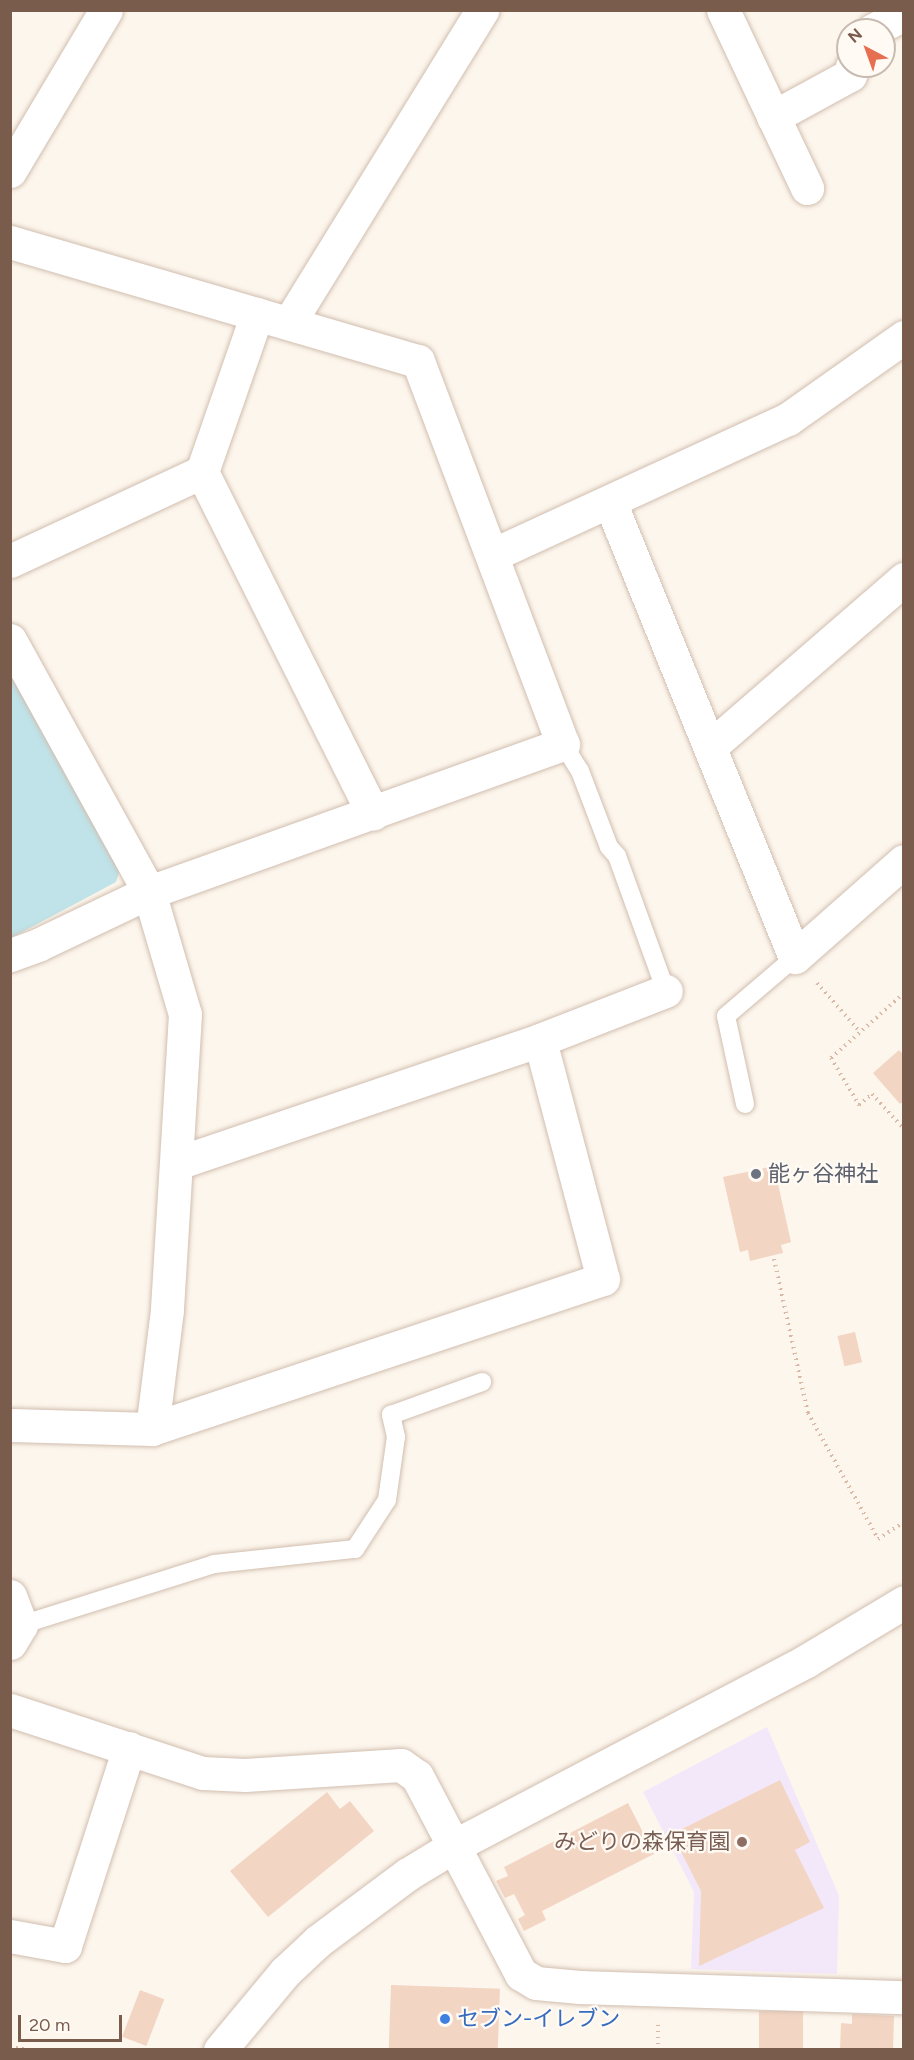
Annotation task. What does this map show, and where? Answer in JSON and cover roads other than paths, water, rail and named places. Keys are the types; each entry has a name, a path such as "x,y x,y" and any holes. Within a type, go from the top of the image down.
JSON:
{"street":[{"path":"10,171 106,10"},
{"path":"289,323 482,10"},
{"path":"723,10 807,188"},
{"path":"773,117 844,78"},
{"path":"10,242 418,361 563,744 373,814 149,892 38,945 10,955"},
{"path":"256,314 202,472 373,814"},
{"path":"492,555 788,419 903,337"},
{"path":"10,561 202,472"},
{"path":"610,502 795,957 903,861"},
{"path":"710,747 903,579"},
{"path":"10,640 149,892 185,1014 167,1310 152,1429"},
{"path":"177,1163 540,1040 666,991"},
{"path":"10,1425 152,1429 603,1279 540,1040"},
{"path":"220,2049 276,1982 318,1941 408,1874 454,1846 806,1661 903,1602"},
{"path":"10,1710 203,1773 245,1775 401,1765 417,1776 521,1974 536,1983 591,1987 903,1997"},
{"path":"10,1936 65,1946 129,1748"}],"lane":[{"path":"563,744 580,771 609,847 617,856 666,991"},
{"path":"745,1104 726,1016 795,957"},
{"path":"14,1621 214,1564 355,1549 387,1500 396,1437 391,1415 482,1382"}],"water":[{"path":"10,665 121,867 116,882 11,938"}],"place":[{"name":"能ヶ谷神社","path":"756,1174"},
{"name":"みどりの森保育園","path":"742,1842"},
{"name":"セブン-イレブン","path":"445,2019"}]}
